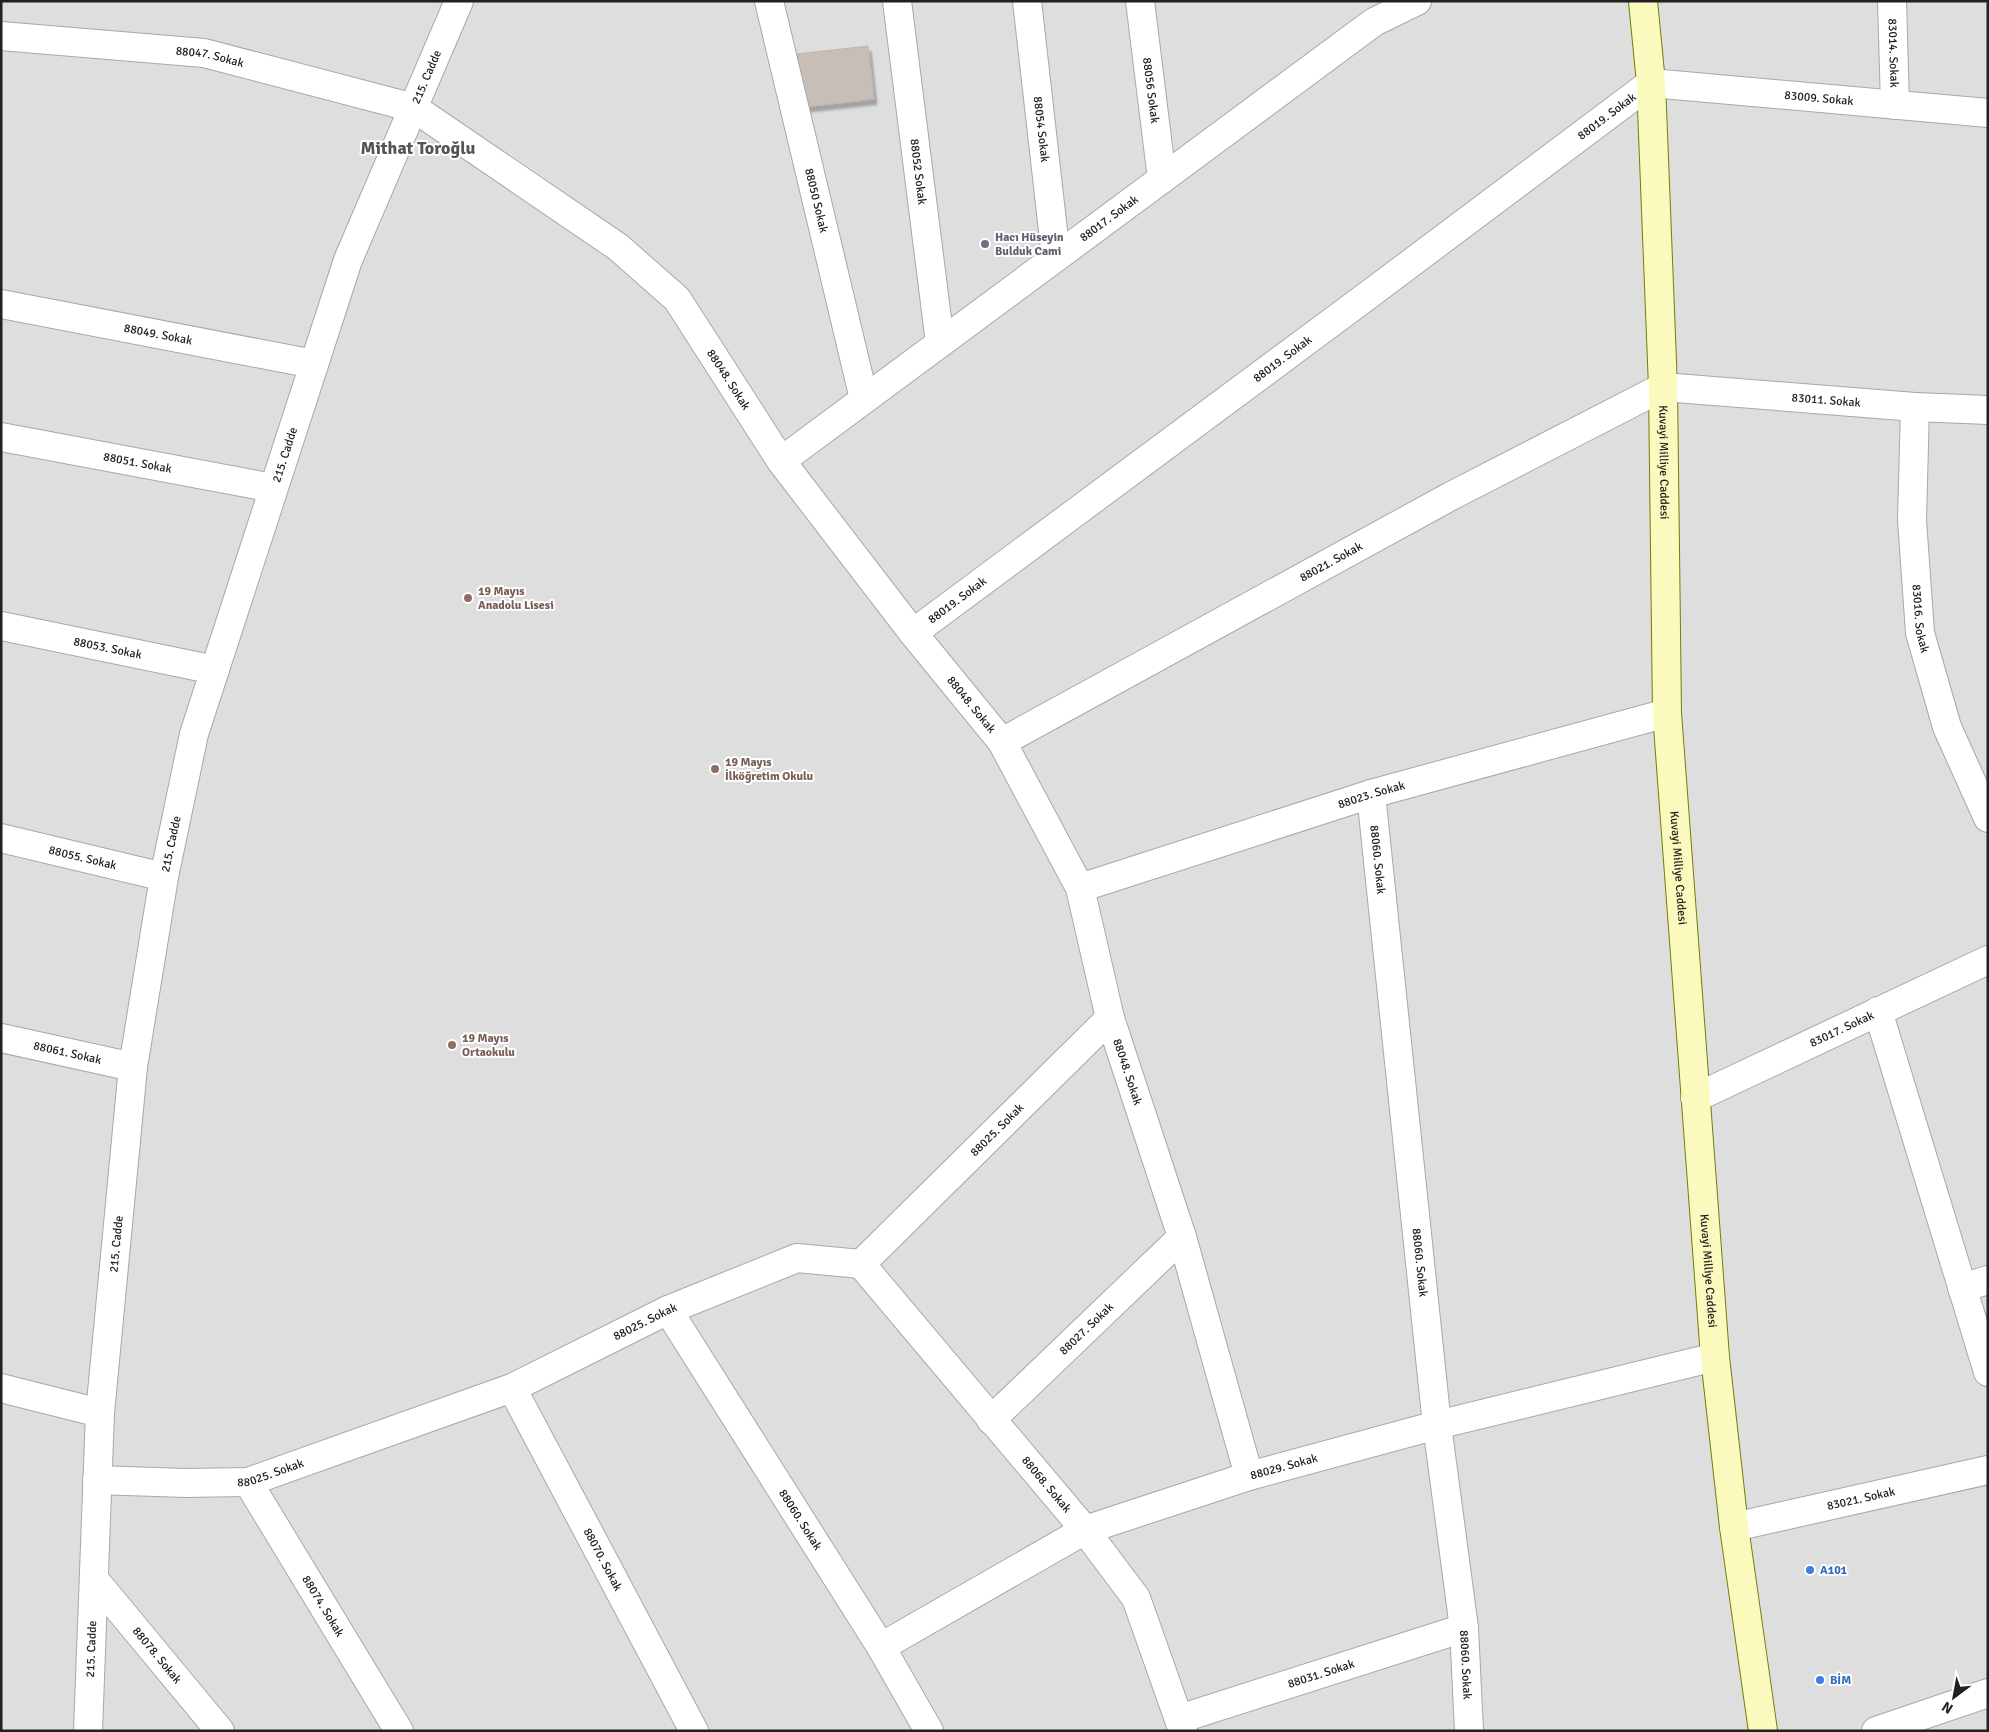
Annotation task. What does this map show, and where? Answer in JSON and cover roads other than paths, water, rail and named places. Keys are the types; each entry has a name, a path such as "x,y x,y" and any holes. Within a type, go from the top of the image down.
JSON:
{"street":[{"name":"215. Cadde","path":"88,1731 100,1413 133,1067 164,877 194,734 348,260 459,1"},
{"name":"88050 Sokak","path":"769,1 864,400"},
{"name":"88052 Sokak","path":"897,1 940,343"},
{"name":"88054 Sokak","path":"1027,1 1056,257"},
{"name":"88056 Sokak","path":"1140,1 1162,179"},
{"name":"88017. Sokak","path":"780,461 1162,179 1373,11 1417,1"},
{"name":"Kuvayi Milliye Caddesi","path":"1643,1 1651,83 1663,387 1667,713 1715,1357 1734,1527 1763,1731"},
{"name":"83014. Sokak","path":"1892,1 1895,105"},
{"name":"88047. Sokak","path":"1,36 204,53 414,108"},
{"name":"83009. Sokak","path":"1651,83 1988,113"},
{"name":"88019. Sokak","path":"913,633 1651,83"},
{"name":"88048. Sokak","path":"414,108 618,247 677,299 780,461 913,633 1002,742 1080,888 1110,1018 1182,1237 1249,1476"},
{"name":"88049. Sokak","path":"1,304 314,364"},
{"name":"83011. Sokak","path":"1663,387 1915,407 1988,410"},
{"name":"88021. Sokak","path":"1002,742 1450,496 1663,387"},
{"name":"83016. Sokak","path":"1915,407 1912,520 1920,633 1947,727 1988,818"},
{"name":"88051. Sokak","path":"1,437 274,488"},
{"name":"88053. Sokak","path":"1,626 215,670"},
{"name":"88023. Sokak","path":"1080,888 1371,794 1667,713"},
{"name":"88060. Sokak","path":"1371,794 1437,1425 1464,1628 1469,1731"},
{"name":"88055. Sokak","path":"1,838 164,877"},
{"name":"83017. Sokak","path":"1695,1098 1988,960"},
{"path":"1878,1011 1988,1372"},
{"name":"88025. Sokak","path":"97,1480 185,1483 248,1482 512,1388 668,1310 797,1258 861,1264 1110,1018"},
{"name":"88061. Sokak","path":"1,1038 133,1067"},
{"name":"88027. Sokak","path":"991,1420 1182,1237"},
{"name":"88068. Sokak","path":"861,1264 1084,1530 1136,1598 1181,1725"},
{"path":"1962,1288 1988,1280"},
{"name":"88060. Sokak","path":"668,1310 881,1647 929,1731"},
{"name":"88029. Sokak","path":"881,1647 1084,1530 1249,1476 1437,1425 1715,1357"},
{"path":"1,1388 100,1413"},
{"name":"88070. Sokak","path":"512,1388 694,1731"},
{"name":"83021. Sokak","path":"1734,1527 1988,1470"},
{"name":"88074. Sokak","path":"248,1482 399,1731"},
{"name":"88078. Sokak","path":"94,1579 220,1731"},
{"name":"88031. Sokak","path":"1181,1725 1464,1628"},
{"path":"1876,1731 1988,1693"}],"place":[{"name":"Hacı Hüseyin Bulduk Cami","path":"985,244"},
{"name":"19 Mayıs Anadolu Lisesi","path":"468,598"},
{"name":"19 Mayıs İlköğretim Okulu","path":"715,769"},
{"name":"19 Mayıs Ortaokulu","path":"452,1045"},
{"name":"A101","path":"1810,1570"},
{"name":"BİM","path":"1820,1680"}],"district":[{"name":"Mithat Toroğlu","path":"418,148"}]}
